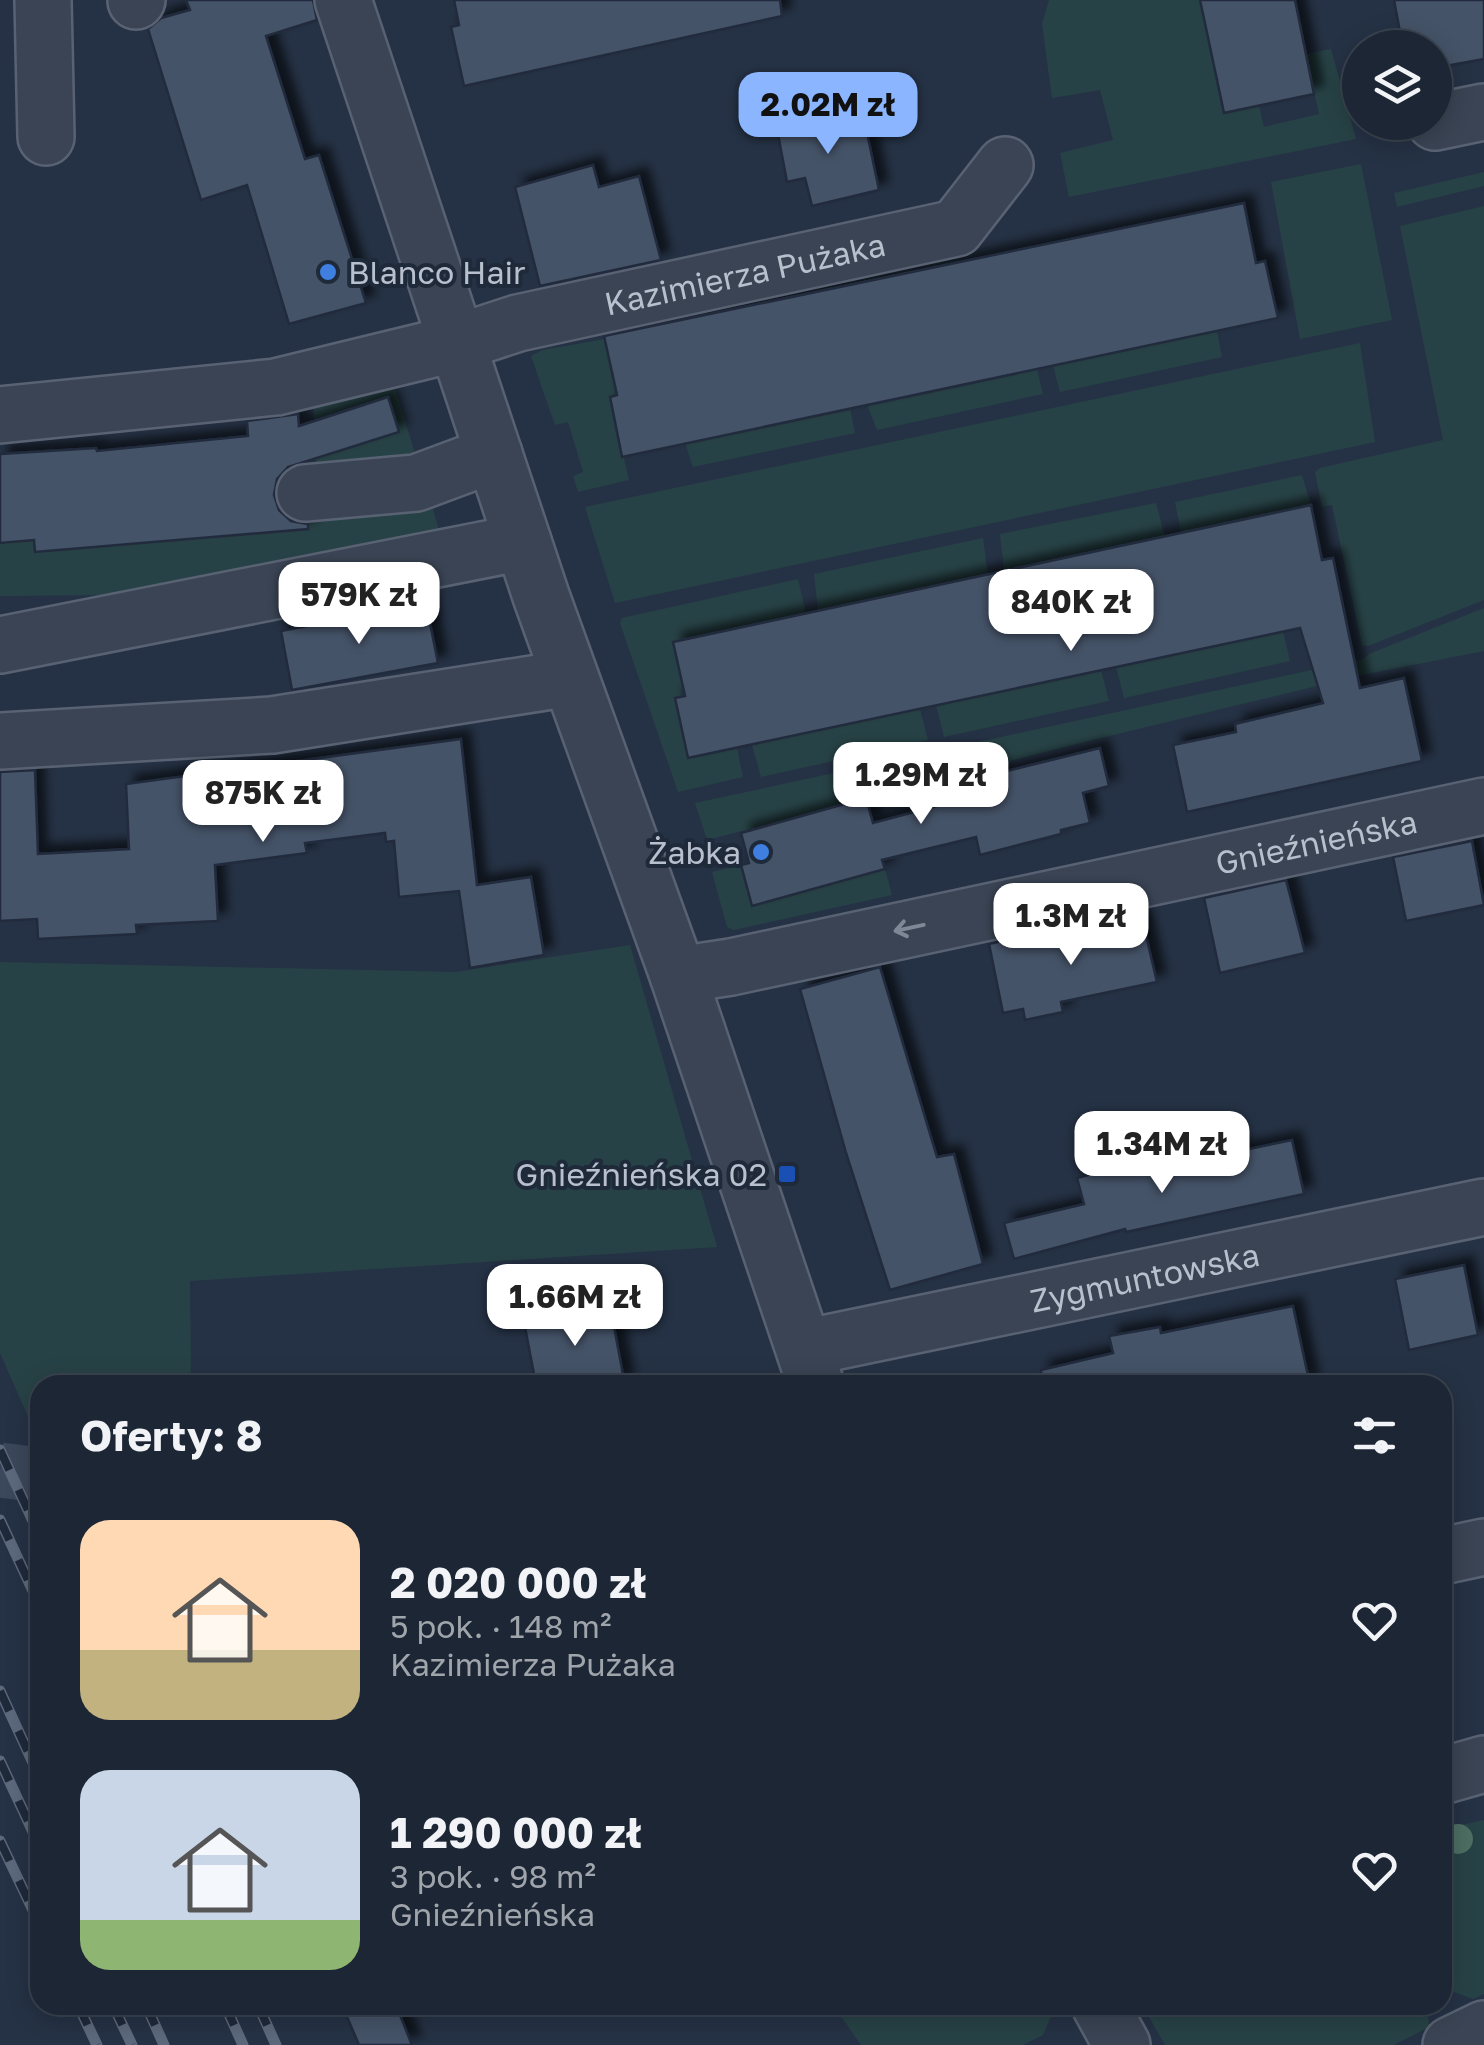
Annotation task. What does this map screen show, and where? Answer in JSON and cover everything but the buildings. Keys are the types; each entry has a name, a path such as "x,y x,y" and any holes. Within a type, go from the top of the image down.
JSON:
{"street":[{"path":"43,0 46,137"},
{"path":"343,0 523,542 678,974 810,1366"},
{"path":"1452,119 1484,112"},
{"name":"Kazimierza Pużaka","path":"0,415 276,387 457,343 518,323 956,228 1005,165"},
{"path":"305,493 416,482 494,454"},
{"path":"0,645 523,542"},
{"path":"0,741 272,724 570,678"},
{"name":"Gnieźnieńska","path":"678,974 1484,806"},
{"name":"Zygmuntowska","path":"810,1366 1484,1206"},
{"path":"1452,1554 1484,1547"},
{"path":"1452,1773 1484,1764"},
{"path":"1106,2015 1122,2045"},
{"path":"1451,2045 1484,2029"}],"green space":[{"path":"1049,0 1200,0 1224,113 1259,106 1264,127 1319,114 1305,54 1331,49 1342,89 1342,140 1351,140 1069,197 1060,153 1113,140 1100,90 1052,98 1042,24"},
{"path":"1361,164 1392,320 1300,339 1271,182"},
{"path":"1484,172 1484,186 1397,207 1394,193"},
{"path":"1484,206 1484,600 1368,646 1362,645 1332,505 1322,507 1315,472 1443,440 1400,226"},
{"path":"1217,331 1222,357 1060,392 1053,366"},
{"path":"605,339 617,395 610,398 629,480 578,492 573,476 583,472 568,422 555,425 531,356 542,350"},
{"path":"1360,343 1375,442 615,603 585,507"},
{"path":"1037,369 1043,394 877,430 867,405"},
{"path":"391,375 420,470 317,478 313,405"},
{"path":"850,408 855,433 693,467 685,443"},
{"path":"1302,475 1311,505 1181,533 1175,502"},
{"path":"428,492 441,537 115,595 0,596 0,543 34,540 35,551 308,528 307,507"},
{"path":"1156,503 1165,537 1004,571 1000,534"},
{"path":"983,538 988,575 818,610 814,574"},
{"path":"798,579 803,614 673,642 685,696 676,699 688,758 737,748 743,777 678,792 620,623 622,618"},
{"path":"1484,608 1484,651 1367,674 1072,745 707,840 695,803 1363,659"},
{"path":"1283,631 1290,661 1124,698 1116,667"},
{"path":"1101,670 1109,701 944,737 936,705"},
{"path":"920,709 928,740 761,777 752,745"},
{"path":"741,865 752,906 885,869 892,895 734,930 727,927 712,872"},
{"path":"630,945 717,1247 190,1281 191,1375 30,1375 30,1421 0,1353 0,962 455,972"},
{"path":"1484,1820 1484,1994 1473,1999 1452,1991 1452,1827"},
{"path":"840,2015 1052,2015 1043,2035 1023,2045 861,2045"},
{"path":"1148,2015 1428,2015 1429,2027 1394,2045 1165,2045"}],"tunnel":[{"path":"0,1470 30,1474"}],"railway":[{"path":"0,1450 30,1514"},
{"path":"0,1520 30,1584"},
{"path":"0,1691 30,1756"},
{"path":"0,1761 30,1826"},
{"path":"0,1841 30,1904"},
{"path":"83,2015 97,2045"},
{"path":"118,2015 132,2045"},
{"path":"150,2015 164,2045"},
{"path":"230,2015 243,2045"},
{"path":"262,2015 276,2045"}],"place":[{"name":"Blanco Hair","path":"328,272"},
{"name":"Żabka","path":"761,852"},
{"name":"Gnieźnieńska 02","path":"787,1174"}]}
